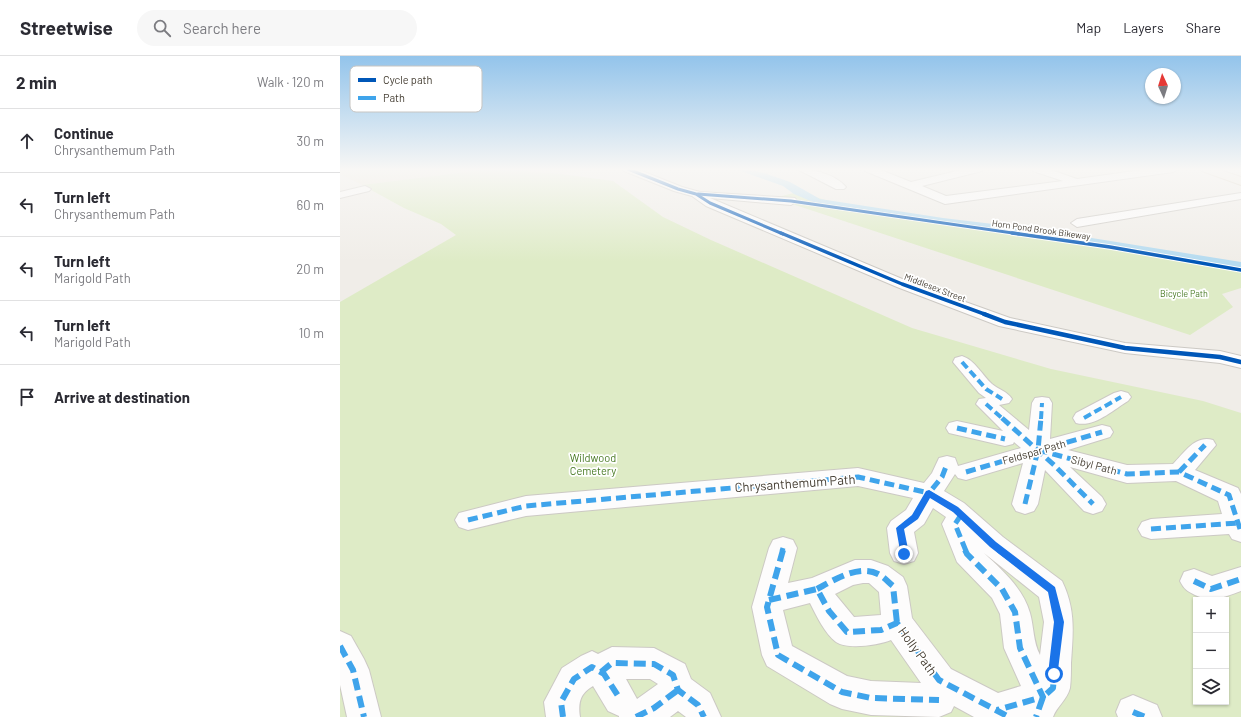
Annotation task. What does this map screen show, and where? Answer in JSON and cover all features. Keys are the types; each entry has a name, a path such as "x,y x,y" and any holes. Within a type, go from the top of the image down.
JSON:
{"street":[{"name":"Middlesex Street","path":"705,200 809,246 953,304 1005,322 1125,348 1220,358 1241,362"},
{"path":"775,200 791,201"},
{"path":"1077,223 1218,200"},
{"path":"962,362 994,401 1038,450 1093,504"},
{"path":"1084,418 1121,397"},
{"path":"1025,504 1038,450 1042,403"},
{"path":"957,428 1005,439"},
{"name":"Feldspar Path","path":"929,493 942,477 956,468 1038,450 1102,432"},
{"path":"1151,529 1240,527 1229,495 1179,472 1205,445"},
{"name":"Sibyl Path","path":"1038,450 1127,474 1179,472"},
{"name":"Chrysanthemum Path","path":"468,520 526,506 858,477 929,493 961,515 993,545 1052,590 1059,622 1053,688 1040,707"},
{"path":"904,554 900,528 915,517 929,493"},
{"path":"783,548 767,607 778,655 842,692 871,698 939,690 1003,714 1040,707 1020,648 1014,612 1002,589 967,554 955,524 961,515"},
{"name":"Holly Path","path":"769,600 817,589 837,578 856,572 877,573 893,586 897,623 939,690"},
{"path":"1194,581 1211,589 1241,578"},
{"name":"Holly Path","path":"817,589 829,610 847,632 881,630 897,623"},
{"path":"340,646 352,670 364,717"},
{"path":"601,672 612,663 654,664 673,676 678,690 698,705 704,717"},
{"path":"563,717 561,702 574,679 592,667 604,674 628,708 654,708 678,690"}],"green space":[{"name":"Wildwood Cemetery","path":"389,200 639,200 663,217 711,240 912,328 1051,369 1203,401 1241,413 1241,717 340,717 340,302 456,235 441,224"},
{"name":"Bicycle Path","path":"780,200 825,200 877,215 1241,264 1241,288 1222,294 1233,307 1190,335"}],"water":[{"path":"808,200 825,200 943,218 1042,230 1241,262 1241,269 1131,250 813,202"}],"marked path":[{"path":"962,362 986,389 1002,399"},
{"path":"1084,418 1121,397"},
{"path":"1025,504 1038,450 1042,403"},
{"path":"986,404 1054,465 1093,504"},
{"path":"957,428 1005,439"},
{"path":"966,472 1102,432"},
{"path":"1179,472 1205,445"},
{"path":"1038,450 1127,474 1179,472 1229,495 1241,532"},
{"path":"904,553 900,528 915,517 929,493 942,477 947,464"},
{"path":"468,520 526,506 858,477 929,493 955,510 993,545 1052,590 1059,622 1053,688 1043,697 1036,717"},
{"path":"961,515 955,524 967,554 1002,589 1015,612 1020,648 1043,697 997,710"},
{"path":"1151,529 1238,523"},
{"path":"783,548 767,607 778,655 842,692 871,698 939,700"},
{"path":"817,589 838,578 855,572 871,571 884,578 893,586 897,623"},
{"path":"1194,581 1211,589 1241,579"},
{"path":"769,600 817,589 829,611 847,632 881,630 897,623 939,680 1009,717"},
{"path":"340,646 353,670 364,717"},
{"path":"601,672 612,663 654,664 673,675 678,690 698,705 704,717"},
{"path":"563,717 561,702 574,679 592,667 604,674 620,699"},
{"path":"636,717 654,708 678,690"},
{"path":"1133,712 1145,717"}],"cycle path":[{"path":"705,200 902,284 1005,322 1125,348 1220,357 1241,362"},
{"name":"Horn Pond Brook Bikeway","path":"776,200 1110,247 1241,270"}],"route":[{"path":"904,554 900,528 915,517 929,493 956,510 993,545 1052,590 1059,622 1054,674"}]}
